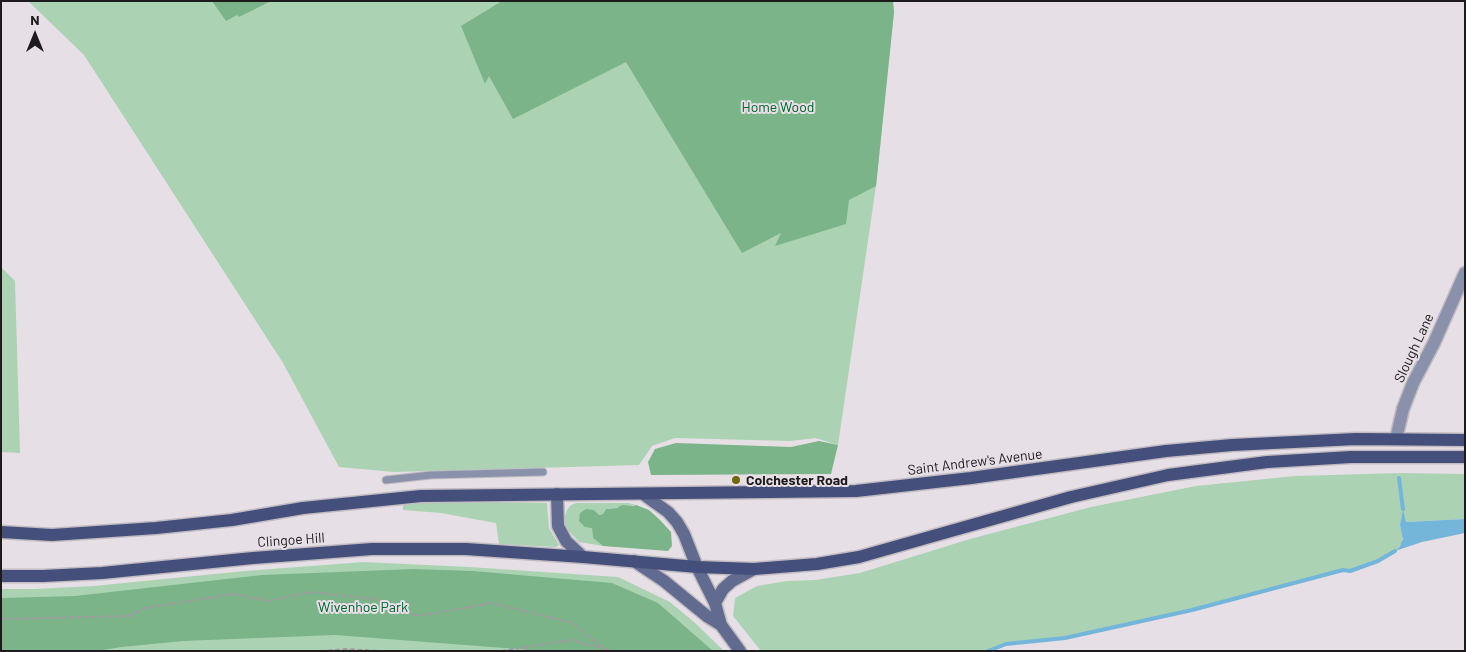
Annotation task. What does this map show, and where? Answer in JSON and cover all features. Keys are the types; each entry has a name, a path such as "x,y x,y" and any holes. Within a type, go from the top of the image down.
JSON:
{"main road":[{"path":"1396,439 1465,440"},
{"name":"Saint Andrew's Avenue","path":"557,494 856,491 1204,448 1266,443 1396,439"},
{"path":"557,494 558,526 566,541 583,557 697,567 754,569 817,564 859,557 1071,497 1168,475 1252,464 1351,456 1465,457"},
{"name":"Clingoe Hill","path":"1,532 52,536 180,526 304,508 402,498 462,494 557,494"},
{"path":"643,494 668,512 677,522 715,603 721,625 740,651"},
{"name":"Clingoe Hill","path":"1,576 102,573 253,558 372,549 466,549 583,557"},
{"path":"634,561 664,581 708,617 721,625"},
{"path":"715,603 723,589 732,581 754,569"}],"street":[{"name":"Slough Lane","path":"1396,439 1403,409 1413,383 1434,343 1465,273"}],"lane":[{"path":"386,480 431,475 543,472"}],"path":[{"path":"1,619 129,616 145,608 233,594 269,601 310,592 376,599 419,616 491,602 573,622 601,647"},
{"path":"501,651 571,640 613,651"},
{"path":"524,651 533,646"},
{"path":"320,651 347,649 380,651"}],"green space":[{"path":"28,1 893,1 894,12 876,186 838,445 816,438 790,441 675,438 652,446 639,465 394,472 339,467 283,363 84,55"},
{"path":"212,1 271,1 239,17 237,15 226,21"},
{"name":"Home Wood","path":"502,1 893,1 894,12 876,186 849,200 846,224 775,246 781,233 742,253 626,62 513,119 489,76 485,84 461,26"},
{"path":"1,267 15,281 20,453 1,452"},
{"path":"819,441 838,445 831,474 651,475 648,462 655,449 676,443 791,447"},
{"path":"1400,473 1465,474 1465,519 1406,522 1403,511 1400,525 1403,535 1402,543 1395,551 1378,561 1350,571 1343,570 1192,610 1083,635 1047,641 1006,644 987,651 761,651 733,616 735,598 757,586 860,573 970,539 1091,507 1196,486 1295,476"},
{"path":"441,501 547,503 549,528 559,545 556,547 499,544 496,523 441,513 403,510 403,504"},
{"path":"576,503 629,503 636,505 606,509 603,514 599,515 592,528 593,538 603,546 579,542 566,528 564,519 567,510"},
{"path":"622,505 636,505 649,510 659,519 671,532 672,546 668,551 603,546 593,538 592,528 585,527 579,521 580,513 586,509 594,510 599,515 603,514 606,509 617,508"},
{"name":"Wivenhoe Park","path":"364,562 618,577 670,602 724,651 1,651 1,589 94,586 245,571"},
{"name":"Wivenhoe Park","path":"414,569 473,571 612,583 658,603 713,651 543,651 335,635 183,641 96,651 1,651 1,598 75,596 262,575"}],"water":[{"path":"1403,509 1406,522 1465,519 1465,533 1422,542 1395,551 1403,539 1400,525"}],"waterway":[{"path":"1399,478 1403,509"},
{"path":"988,651 1006,644 1065,638 1192,610 1343,570 1350,571 1378,561 1395,551"}],"place":[{"name":"Colchester Road","path":"736,480"}]}
